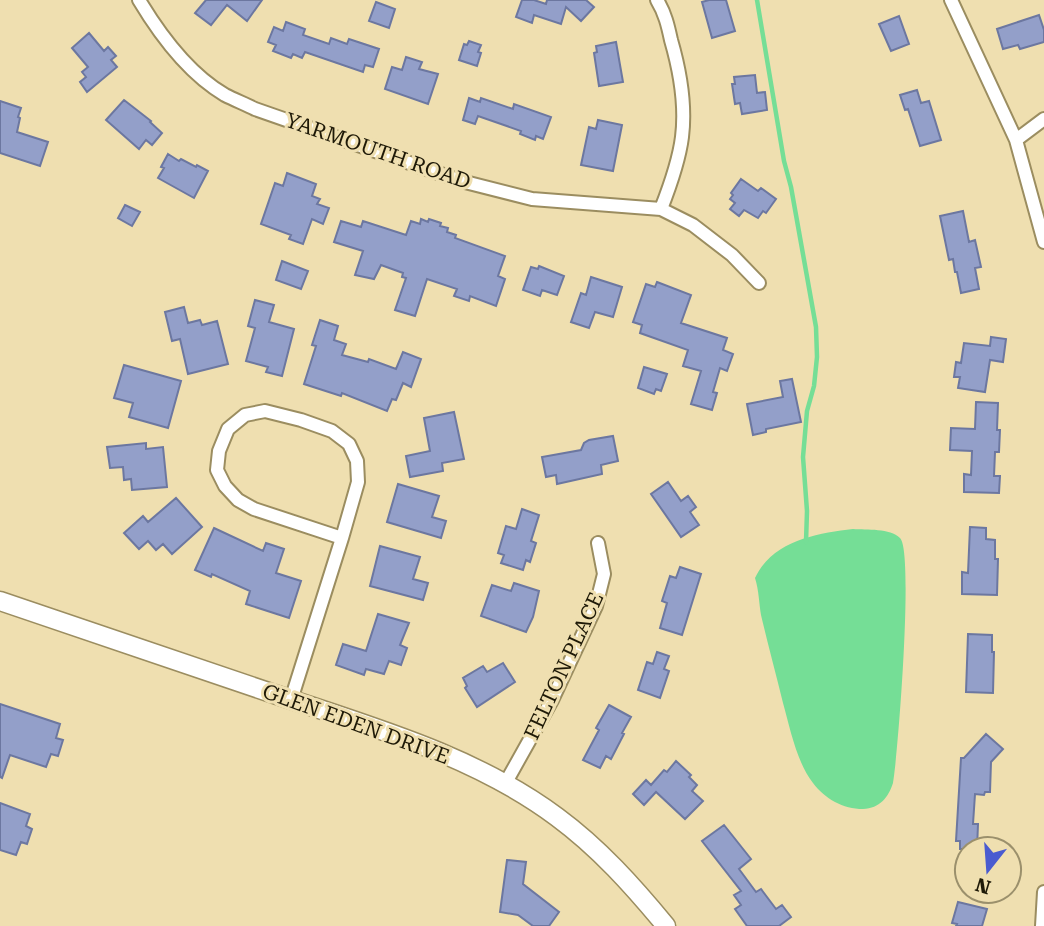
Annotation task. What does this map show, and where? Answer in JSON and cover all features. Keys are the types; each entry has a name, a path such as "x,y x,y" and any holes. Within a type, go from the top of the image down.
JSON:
{"main road":[{"name":"GLEN EDEN DRIVE","path":"0,601 366,725 443,754 505,784 556,816 585,839 666,926"}],"street":[{"name":"YARMOUTH ROAD","path":"139,0 178,53 200,75 224,94 256,109 461,181 532,199 662,209 693,225 732,255 760,283"},
{"path":"657,0 663,10 679,68 682,98 682,136 673,178 662,209"},
{"path":"951,0 1016,140 1044,242"},
{"path":"1016,140 1044,119"},
{"path":"291,700 342,538 358,482 357,461 349,444 332,431 265,411 245,415 228,429 219,451 217,470 225,486 238,500 254,509 342,538"},
{"name":"FELTON PLACE","path":"505,784 552,700 596,606 604,574 598,543"},
{"path":"1042,926 1044,892"}],"shaded area":[{"path":"853,529 884,531 900,538 906,578 901,696 893,783 882,801 874,807 863,809 848,807 829,798 807,775 783,703 761,615 755,578 772,555 784,547 825,533"}],"building":[{"path":"206,0 262,0 247,21 227,5 211,25 195,13"},
{"path":"522,0 546,4 547,0 586,0 594,7 581,21 566,7 561,24 534,15 532,23 516,17"},
{"path":"726,0 735,31 712,38 702,2"},
{"path":"376,2 395,9 389,28 369,21"},
{"path":"1039,15 1044,30 1044,42 1020,49 1018,45 1003,49 997,29"},
{"path":"899,16 909,44 891,51 879,24"},
{"path":"286,22 305,29 303,35 329,44 331,38 347,44 349,39 379,49 373,67 365,65 363,72 305,52 302,58 293,54 291,58 273,51 276,45 268,42 274,27 283,31"},
{"path":"89,33 104,51 108,47 116,56 111,60 117,67 87,92 80,82 86,77 82,72 88,67 72,48"},
{"path":"469,41 481,45 477,66 459,60 464,44 467,45"},
{"path":"616,42 623,82 599,86 594,53 597,52 596,46"},
{"path":"406,57 422,62 419,69 438,74 428,104 385,89 392,67 402,70"},
{"path":"755,75 757,93 765,92 767,110 742,114 740,103 735,104 732,84 735,84 734,77"},
{"path":"917,90 921,103 929,101 941,140 920,146 908,109 905,110 900,95"},
{"path":"469,98 480,102 481,98 513,109 514,104 551,117 543,139 536,136 535,140 520,134 521,131 478,116 475,124 463,120"},
{"path":"124,100 162,133 152,145 146,140 139,149 106,120"},
{"path":"0,101 21,108 17,132 48,142 40,166 0,153"},
{"path":"598,120 622,125 613,171 581,165 589,127 596,129"},
{"path":"168,154 179,161 181,159 208,171 194,198 158,178"},
{"path":"287,173 316,184 312,196 320,199 317,204 329,208 323,224 312,219 303,244 289,239 291,235 261,224 275,183 283,186"},
{"path":"741,179 758,191 761,188 776,199 766,213 763,211 758,218 744,210 739,216 730,209 735,203 730,199 733,195 731,193"},
{"path":"125,205 140,212 132,226 118,218"},
{"path":"963,211 969,242 975,240 981,267 975,268 979,289 961,293 953,259 949,260 940,216"},
{"path":"421,219 441,223 440,226 448,228 447,232 456,235 455,238 505,256 498,276 505,279 496,306 470,296 469,301 454,296 457,289 427,279 415,316 395,310 406,278 402,277 403,273 381,265 374,279 355,275 363,251 334,242 341,221 361,227 363,221 406,235 411,221 420,224"},
{"path":"282,261 308,271 301,289 276,280"},
{"path":"539,266 564,276 557,295 542,290 540,296 523,290 531,267 538,269"},
{"path":"591,277 622,287 613,317 595,312 589,328 571,322 581,293 586,295"},
{"path":"657,282 691,295 681,323 727,338 723,350 733,354 727,371 720,368 713,392 717,393 712,410 691,404 701,371 683,366 688,350 640,333 642,325 633,322 646,284 655,287"},
{"path":"255,300 274,305 269,322 294,329 282,376 266,372 268,367 246,361 255,328 248,326"},
{"path":"184,307 188,323 200,320 202,325 217,321 228,364 188,374 180,339 172,341 165,312"},
{"path":"320,320 338,326 334,340 346,344 342,355 368,362 369,359 396,369 403,352 421,359 411,387 403,383 396,400 392,399 387,411 342,393 341,396 304,384 316,346 312,345"},
{"path":"991,337 1006,339 1003,362 990,360 985,392 958,388 960,377 954,377 956,362 961,363 964,343 990,346"},
{"path":"124,365 181,381 168,428 129,417 133,403 114,398"},
{"path":"644,367 667,374 661,391 656,389 654,394 638,388"},
{"path":"792,379 801,422 766,429 766,432 753,435 747,404 783,397 780,381"},
{"path":"976,402 998,403 999,452 995,452 994,476 1000,476 999,493 964,492 964,474 971,475 972,451 950,450 951,428 975,429"},
{"path":"454,412 464,459 442,463 443,471 410,477 406,456 430,451 424,418"},
{"path":"613,436 618,461 601,465 602,474 557,484 556,475 546,477 542,457 581,450 589,440"},
{"path":"146,443 146,449 163,447 167,487 132,490 131,479 124,480 123,467 110,468 107,447"},
{"path":"668,482 681,501 688,496 696,507 690,512 699,525 681,537 651,494"},
{"path":"398,484 439,496 432,517 446,521 441,538 387,522"},
{"path":"176,498 202,527 172,554 163,544 156,550 148,541 139,549 124,533 143,516 148,522"},
{"path":"522,509 539,515 531,541 536,543 530,562 526,560 523,570 501,563 504,555 498,553 506,526 516,529"},
{"path":"970,527 986,528 986,539 995,540 995,559 998,559 997,595 962,594 962,572 968,573"},
{"path":"214,528 263,551 266,543 284,549 276,573 301,581 289,618 246,604 250,591 212,574 211,577 195,570"},
{"path":"380,546 420,557 413,579 428,583 423,600 370,586"},
{"path":"680,567 701,574 682,635 660,628 667,603 662,601 670,576 676,578"},
{"path":"514,583 539,591 533,617 526,632 481,616 492,585 511,591"},
{"path":"378,614 409,623 400,645 407,648 401,665 389,661 384,674 366,669 364,675 336,665 343,644 366,651"},
{"path":"968,634 992,635 993,693 966,692"},
{"path":"657,652 669,656 664,669 669,671 660,698 638,690 647,662 653,664"},
{"path":"503,663 515,682 477,707 465,688 467,686 463,678 483,666 487,672"},
{"path":"0,704 60,724 56,738 63,740 58,756 51,754 46,767 10,755 2,778 0,777"},
{"path":"609,705 631,717 611,759 606,756 600,768 583,760"},
{"path":"986,734 1003,749 991,762 990,792 985,792 984,795 975,794 973,824 978,824 978,835 956,835 961,758"},
{"path":"676,761 691,775 689,777 697,785 692,791 703,801 685,819 656,792 644,805 633,794 646,780 651,785"},
{"path":"0,803 30,814 26,826 32,829 27,844 21,842 16,855 0,850"},
{"path":"724,825 751,859 739,869 756,892 761,889 776,909 782,905 791,917 779,926 747,926 735,909 741,905 734,895 741,891 702,841"},
{"path":"507,860 526,862 523,884 559,912 549,926 533,926 518,915 500,912"},
{"path":"957,905 987,909 982,926 956,926 957,924 952,923"}],"waterway":[{"path":"757,0 816,327 817,357 814,386 807,411 803,457 806,542"}]}
